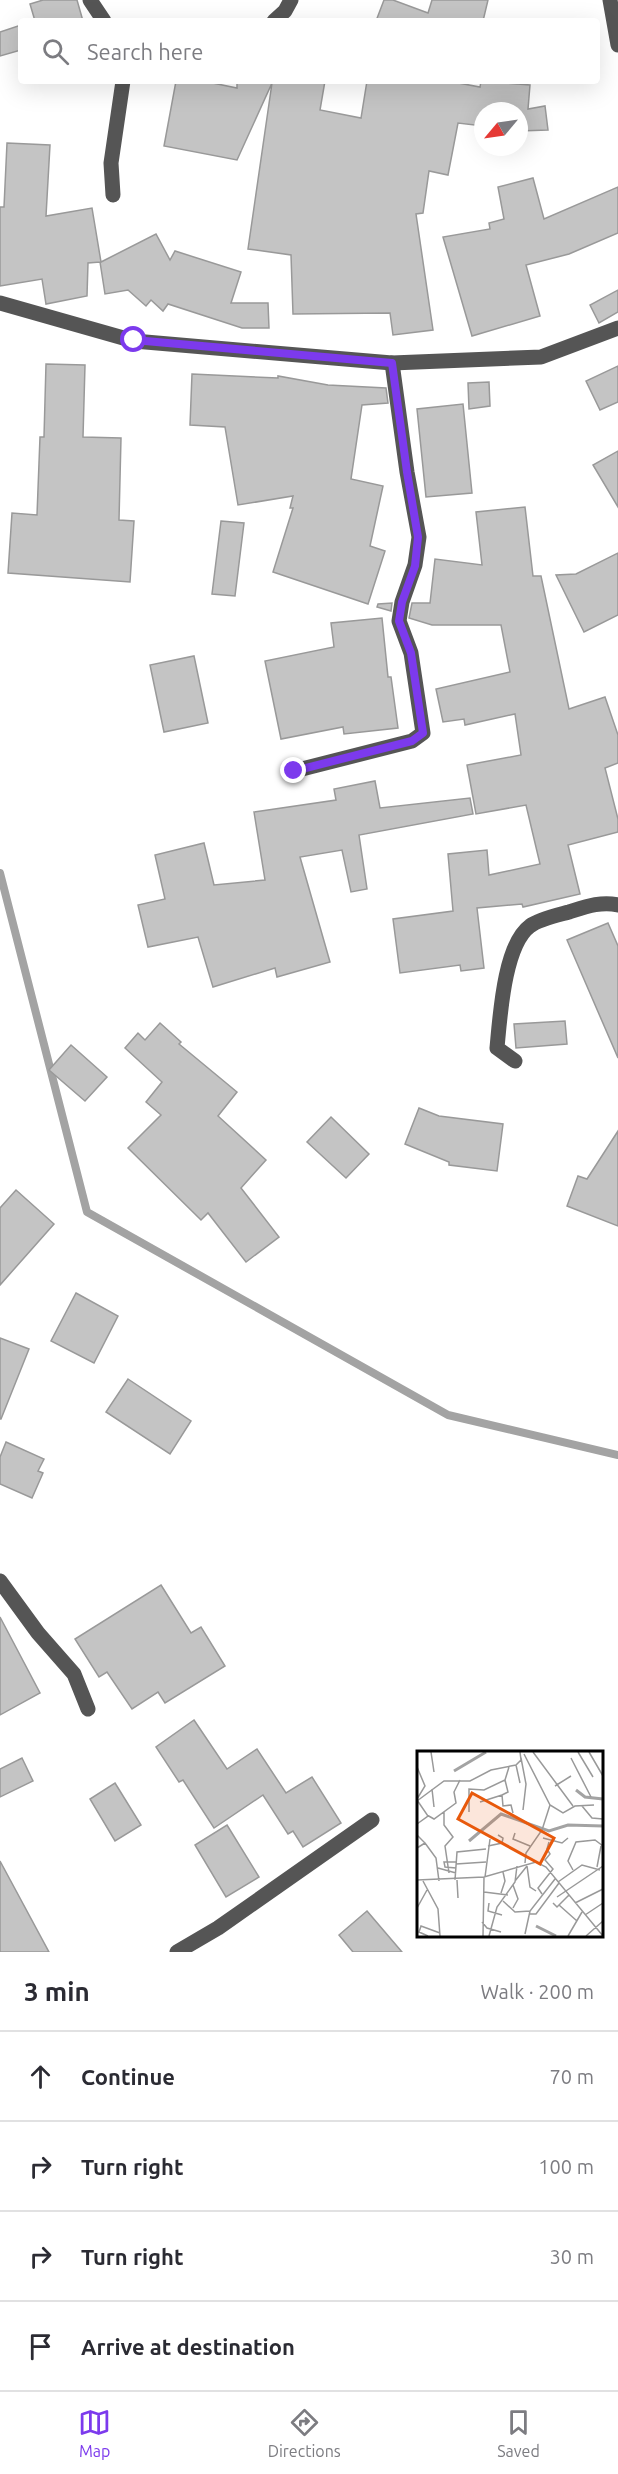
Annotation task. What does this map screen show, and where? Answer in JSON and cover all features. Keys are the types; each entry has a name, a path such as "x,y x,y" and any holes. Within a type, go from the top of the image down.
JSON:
{"street":[{"path":"90,0 102,18"},
{"path":"277,18 285,11 291,0"},
{"path":"610,0 618,45"},
{"path":"113,195 111,163 123,84"},
{"path":"0,303 134,340 392,363 541,357 618,328"},
{"path":"294,771 412,741 423,733 411,653 399,621 402,602 415,566 418,537 392,363"},
{"path":"515,1061 497,1048 504,981 520,937 531,925 568,912 603,903 618,905"},
{"path":"0,1581 38,1633 74,1674 88,1709"},
{"path":"177,1952 218,1928 372,1820"}],"building":[{"path":"43,0 77,0 82,18 34,18 30,4"},
{"path":"384,0 393,0 428,13 432,0 488,0 484,18 377,18"},
{"path":"18,26 18,51 0,56 0,32"},
{"path":"175,84 218,84 237,88 237,84 272,84 237,160 164,146"},
{"path":"272,84 324,84 320,110 361,118 367,84 464,84 480,87 480,84 530,85 528,109 528,102 474,102 474,125 458,123 448,175 429,171 423,213 416,214 433,330 393,335 390,313 293,314 291,255 248,249"},
{"path":"545,106 548,130 528,131 528,109"},
{"path":"7,143 50,145 46,216 92,208 101,262 156,234 170,260 175,251 241,272 231,303 268,303 269,328 242,328 168,304 163,311 151,300 146,306 128,290 105,294 100,262 88,263 87,296 46,304 42,279 0,286 0,207 4,207"},
{"path":"533,178 544,219 618,187 618,233 569,254 526,265 540,316 472,336 443,237 490,229 489,223 504,219 498,187"},
{"path":"618,290 618,312 599,323 590,305"},
{"path":"46,364 85,365 83,437 121,438 119,520 134,521 130,582 8,573 12,513 37,515 40,437 44,437"},
{"path":"618,366 618,402 600,410 586,381"},
{"path":"192,374 278,378 278,376 328,385 386,388 388,403 362,405 351,479 383,486 370,546 385,551 368,604 273,572 293,508 290,508 293,496 238,505 225,427 190,425"},
{"path":"489,382 490,406 469,409 468,383"},
{"path":"463,404 472,493 426,497 417,409"},
{"path":"618,451 618,507 593,465"},
{"path":"525,507 533,576 541,576 569,709 605,697 618,735 618,763 605,768 618,819 618,832 568,845 580,894 523,907 522,904 477,908 484,968 461,971 460,965 400,973 393,919 453,911 448,854 487,850 489,875 540,864 526,805 476,814 467,765 521,755 515,714 465,725 464,719 443,722 436,689 510,672 501,625 432,625 409,618 412,603 430,603 435,559 482,565 476,512"},
{"path":"221,521 244,523 235,596 212,594"},
{"path":"618,553 618,615 584,632 556,575 576,574"},
{"path":"392,603 391,611 377,607 378,604"},
{"path":"382,618 388,677 391,677 398,728 344,734 343,727 281,739 265,661 334,647 331,623"},
{"path":"194,656 208,723 164,732 150,665"},
{"path":"375,781 380,808 470,798 473,814 359,835 367,889 351,892 342,850 300,857 330,962 277,977 275,968 213,987 198,937 148,947 138,905 165,899 155,855 204,843 214,885 265,880 254,812 336,800 334,789"},
{"path":"608,923 618,946 618,1058 567,940"},
{"path":"565,1021 567,1044 516,1048 514,1024"},
{"path":"160,1023 181,1042 179,1044 237,1092 218,1116 266,1160 241,1188 279,1237 246,1262 208,1213 201,1220 128,1148 161,1115 146,1102 162,1082 125,1048 138,1033 145,1040"},
{"path":"71,1045 107,1077 85,1101 49,1070"},
{"path":"419,1108 439,1116 503,1124 497,1171 449,1165 449,1162 405,1144"},
{"path":"331,1117 369,1154 346,1178 307,1142"},
{"path":"618,1131 618,1226 567,1206 578,1176 587,1179"},
{"path":"16,1190 54,1224 0,1285 0,1208"},
{"path":"76,1293 118,1316 94,1363 51,1341"},
{"path":"0,1338 29,1349 1,1419 0,1419"},
{"path":"128,1379 191,1421 170,1454 106,1412"},
{"path":"6,1442 44,1459 38,1471 43,1473 32,1498 0,1484 0,1457"},
{"path":"161,1585 191,1633 201,1627 225,1666 165,1703 158,1692 132,1709 107,1672 99,1677 75,1639"},
{"path":"0,1617 40,1693 0,1715"},
{"path":"194,1720 227,1769 257,1749 286,1793 312,1777 341,1823 303,1847 293,1831 288,1834 263,1795 214,1828 183,1780 179,1782 156,1747"},
{"path":"22,1758 33,1781 0,1797 0,1769"},
{"path":"115,1783 141,1825 115,1841 90,1799"},
{"path":"227,1825 259,1877 226,1897 195,1845"},
{"path":"0,1861 49,1952 0,1952"},
{"path":"367,1911 402,1952 353,1952 339,1935"}],"waterway":[{"path":"0,873 87,1212 448,1415 618,1455"}],"route":[{"path":"134,340 392,363 418,537 415,566 399,611 399,621 411,653 422,714 423,733 412,741 294,771"}]}
